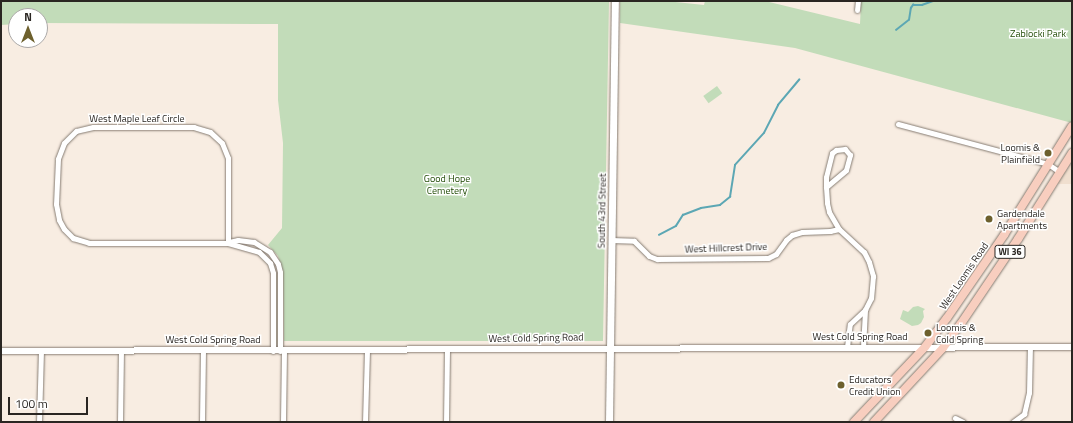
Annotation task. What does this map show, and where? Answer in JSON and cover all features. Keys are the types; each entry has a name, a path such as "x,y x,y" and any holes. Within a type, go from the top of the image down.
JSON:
{"main road":[{"name":"South 43rd Street","path":"609,422 615,1"},
{"name":"West Loomis Road","path":"854,422 925,347 947,318 1004,235 1072,126"},
{"name":"WI 36","path":"874,422 943,348 994,277 1072,153"}],"street":[{"path":"858,1 858,10"},
{"path":"898,124 1048,164 1060,172"},
{"name":"West Maple Leaf Circle","path":"228,242 228,158 222,143 210,132 194,127 94,127 76,131 64,143 58,159 56,204 59,220 64,229 73,238 89,243 228,242 238,240 254,242 262,246 274,256 280,272 279,351"},
{"path":"826,187 846,170 850,155 845,149 836,150 832,154 827,169 826,187 829,212 839,229 860,248 869,262 873,276 872,289 865,310 863,348"},
{"name":"West Hillcrest Drive","path":"611,240 634,241 649,256 657,259 768,258 776,254 786,240 792,235 802,232 830,231 839,229"},
{"name":"West Maple Leaf Circle","path":"228,242 259,252 270,263 273,273"},
{"path":"280,272 273,273 283,422"},
{"path":"847,348 850,324 865,310"},
{"name":"West Cold Spring Road","path":"1,350 279,351 611,347 943,348 1072,346"},
{"path":"1012,422 1024,414 1029,393 1030,347"},
{"path":"446,422 447,349"},
{"path":"120,422 121,350"},
{"path":"202,422 203,350"},
{"path":"365,422 367,350"},
{"path":"39,422 41,351"},
{"path":"955,418 963,422"}],"shaded area":[{"path":"1072,161 1072,184 1057,184"}],"green space":[{"name":"Good Hope Cemetery","path":"1,1 609,1 603,341 284,341 283,275 278,256 268,245 282,228 283,143 278,100 278,24 48,23 48,8 8,8 8,25 1,25"},
{"name":"Zablocki Park","path":"620,1 666,1 704,5 705,1 765,1 860,24 861,1 1072,1 1072,123 795,48 620,23"},
{"path":"717,86 722,93 709,103 703,96"},
{"path":"918,306 925,309 923,311 924,317 921,323 912,326 900,319 903,310 908,312 913,307"}],"waterway":[{"path":"896,30 909,20 913,5 922,5 933,1"},
{"path":"659,235 676,226 683,215 701,208 720,205 730,197 735,165 764,133 778,105 799,80"}],"place":[{"name":"Loomis & Plainfield","path":"1048,153"},
{"name":"Gardendale Apartments","path":"989,219"},
{"name":"Loomis & Cold Spring","path":"928,333"},
{"name":"Educators Credit Union","path":"841,385"}]}
